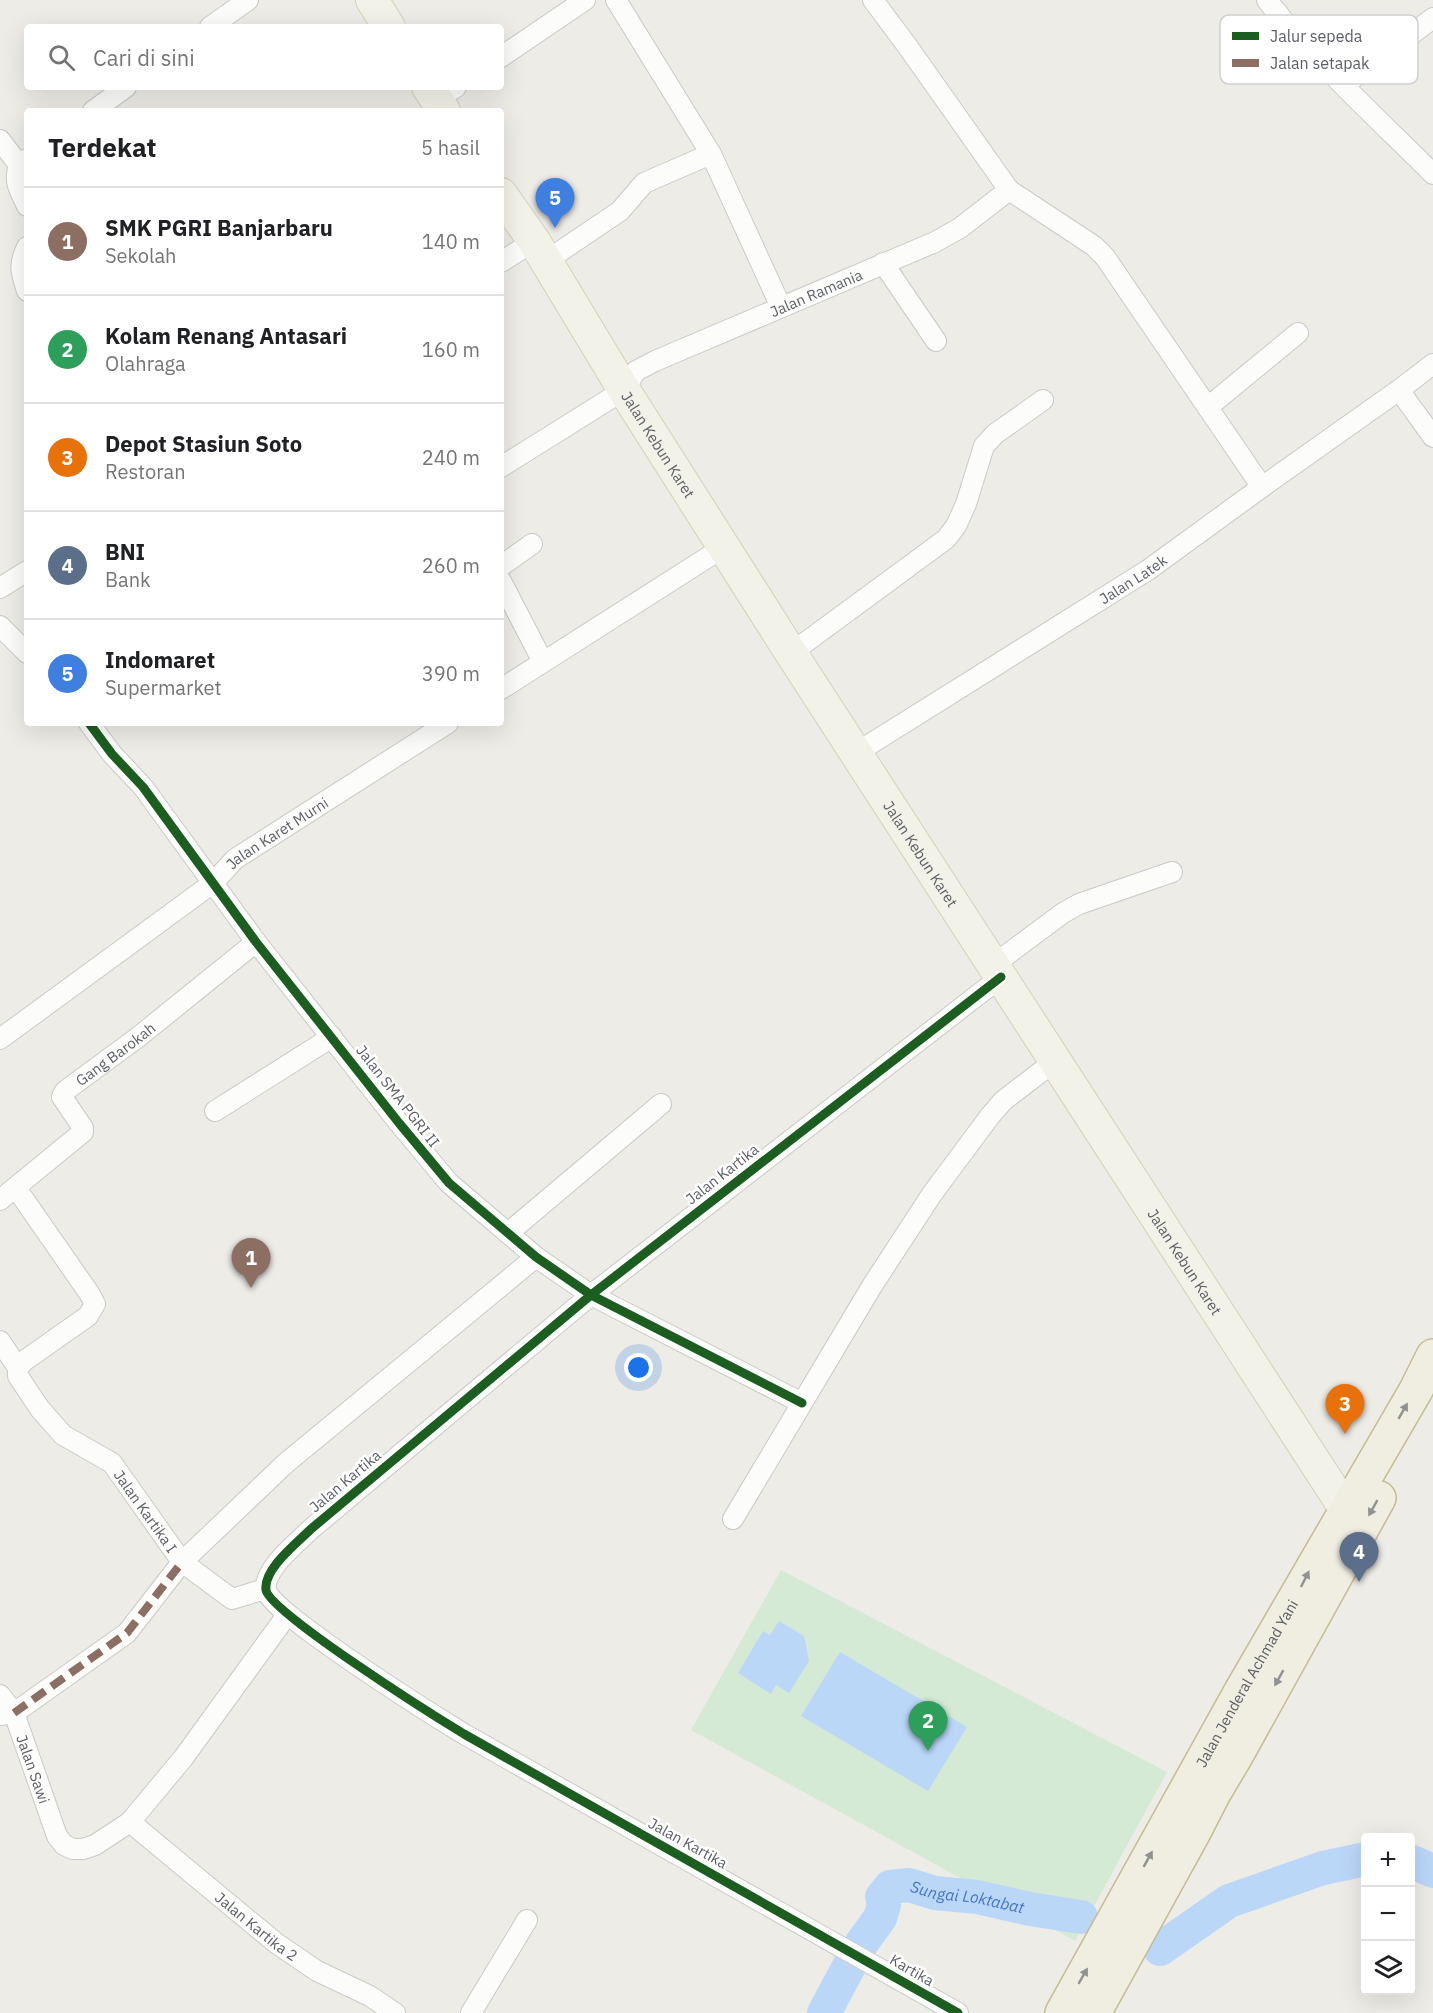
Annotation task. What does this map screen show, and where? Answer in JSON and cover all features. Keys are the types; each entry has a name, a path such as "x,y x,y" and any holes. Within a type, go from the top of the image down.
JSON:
{"highway":[{"name":"Jalan Jenderal Achmad Yani","path":"1094,2013 1116,1946 1201,1789 1312,1566 1416,1390 1433,1356"},
{"name":"Jalan Jenderal Achmad Yani","path":"1201,1789 1236,1756 1433,1402"},
{"name":"Jalan Jenderal Achmad Yani","path":"1062,2013 1116,1946"}],"main road":[{"path":"372,0 387,24"},
{"name":"Jalan Kebun Karet","path":"504,198 540,251 624,390 791,653 1346,1510"}],"street":[{"path":"214,24 248,0"},
{"path":"504,55 585,0"},
{"path":"616,0 711,153 781,307"},
{"path":"873,0 1009,190 1087,241 1105,257 1262,487"},
{"path":"1267,0 1279,15"},
{"path":"1418,29 1433,18"},
{"path":"1344,85 1433,174"},
{"path":"97,108 122,90"},
{"path":"0,140 23,162 15,176 24,200"},
{"path":"504,261 540,251 620,211 644,183 711,153"},
{"name":"Jalan Ramania","path":"504,465 624,390 636,371 947,236 1009,190"},
{"path":"24,255 20,268 24,281"},
{"path":"883,263 936,341"},
{"path":"1208,407 1298,333"},
{"name":"Jalan Latek","path":"856,753 1148,570 1399,390 1433,363"},
{"path":"1399,390 1433,437"},
{"path":"791,653 946,539 956,526 966,504 984,446 995,434 1043,400"},
{"path":"504,564 532,544"},
{"path":"504,687 724,547"},
{"path":"0,588 24,573"},
{"path":"504,588 543,662"},
{"path":"0,626 24,650"},
{"name":"Jalan SMA PGRI II","path":"91,726 112,754 143,787 256,942 449,1183 536,1257 591,1295 802,1403"},
{"name":"Jalan Karet Murni","path":"0,1039 213,883 235,859 442,726"},
{"name":"Jalan Kartika","path":"857,1956 464,1734 413,1702 287,1615 268,1597 265,1589 267,1581 274,1566 311,1529 591,1295 997,971 1063,913 1079,904 1172,872"},
{"name":"Gang Barokah","path":"0,1200 83,1132 83,1128 62,1097 66,1091 137,1038 256,942"},
{"path":"215,1111 332,1037"},
{"path":"733,1519 900,1240 932,1194 1003,1101 1055,1061"},
{"path":"508,1233 661,1104"},
{"path":"16,1188 95,1304 88,1316 24,1361 18,1368"},
{"path":"7,1714 127,1634 182,1562 286,1463 536,1257"},
{"name":"Jalan Kartika I","path":"0,1341 18,1368 18,1376 40,1409 63,1435 112,1463 182,1562 231,1599 265,1589"},
{"path":"130,1822 184,1757 287,1615"},
{"name":"Jalan Sawi","path":"0,1695 57,1836 64,1845 73,1849 89,1847 130,1822"},
{"name":"Jalan Kartika 2","path":"130,1822 276,1943 317,1971 370,1996 395,2013"},
{"path":"471,2013 527,1920"},
{"name":"Kartika","path":"857,1956 958,2013"}],"green space":[{"path":"781,1570 1167,1772 1075,1941 691,1730"}],"water":[{"path":"779,1621 804,1636 809,1661 789,1693 776,1685 771,1694 738,1673 763,1631 770,1635"},
{"path":"840,1652 967,1727 928,1791 801,1716"}],"waterway":[{"name":"Sungai Loktabat","path":"1160,1949 1229,1901 1323,1868 1361,1860"},
{"name":"Sungai Loktabat","path":"1415,1863 1433,1871"},
{"name":"Sungai Loktabat","path":"824,2013 861,1944 880,1918 884,1905 882,1897 890,1887 909,1885 935,1893 977,1897 1081,1917"}],"marked path":[{"path":"14,1713 127,1633 182,1562"}],"cycle path":[{"path":"91,726 112,754 143,787 256,942 449,1183 536,1257 591,1295 802,1403"},
{"path":"958,2013 464,1734 323,1641 274,1602 266,1590 270,1573 290,1548 591,1295 1001,977"}],"place":[{"name":"Indomaret","path":"555,228"},
{"name":"SMK PGRI Banjarbaru","path":"251,1288"},
{"name":"Depot Stasiun Soto","path":"1345,1434"},
{"name":"BNI","path":"1359,1582"},
{"name":"Kolam Renang Antasari","path":"928,1751"}]}
